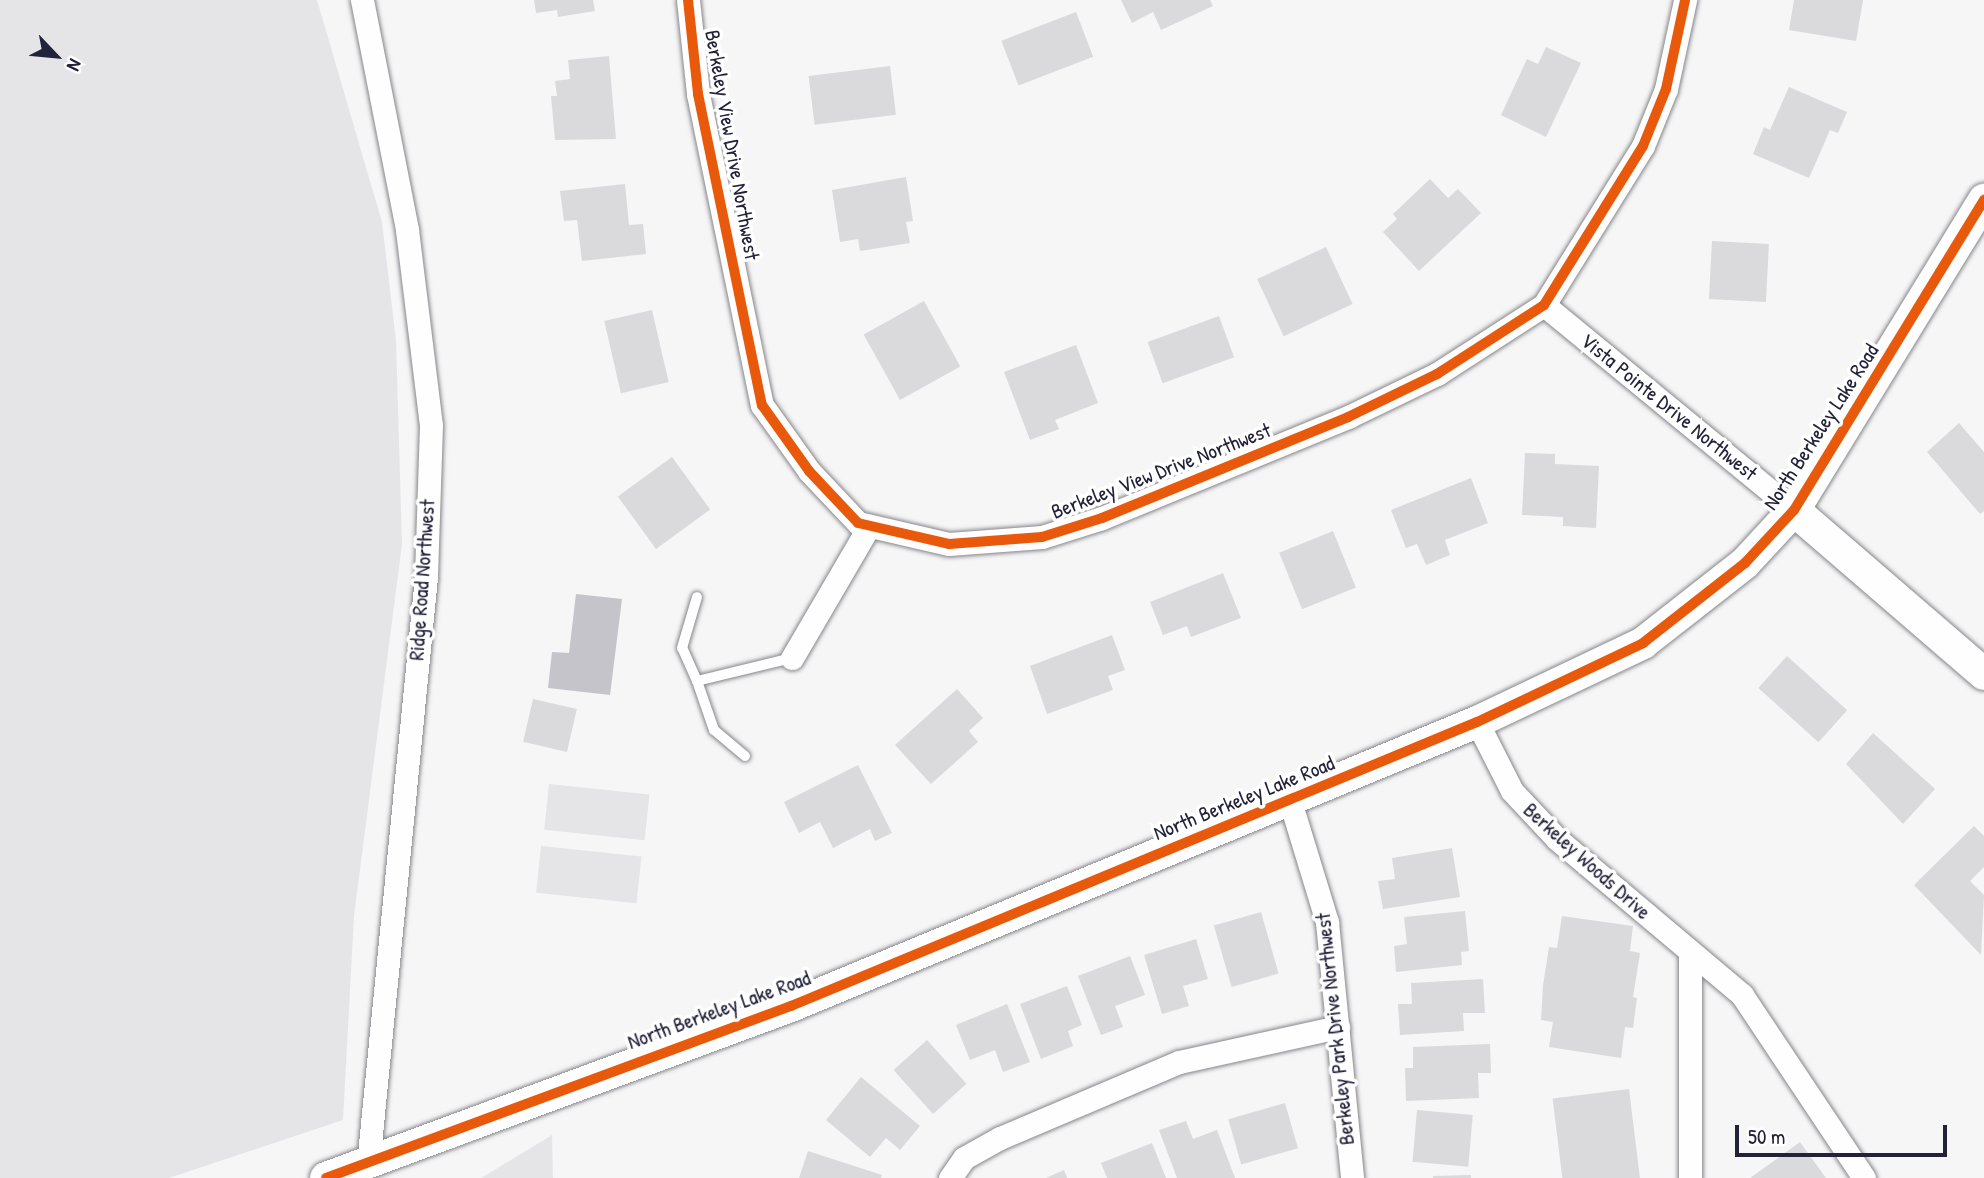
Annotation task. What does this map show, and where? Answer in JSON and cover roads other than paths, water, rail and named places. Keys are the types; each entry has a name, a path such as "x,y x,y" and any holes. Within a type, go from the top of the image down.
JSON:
{"street":[{"name":"Ridge Road Northwest","path":"362,0 407,230 431,425 426,577 368,1164"},
{"name":"Berkeley View Drive Northwest","path":"688,0 698,94 762,405 809,471 858,523 949,544 1042,537 1066,530 1348,417 1437,374 1544,304 1643,146 1666,89 1685,0"},
{"name":"North Berkeley Lake Road","path":"326,1178 368,1164 439,1133 791,1006 1477,722 1643,643 1745,563 1794,510 1984,200"},
{"name":"Vista Pointe Drive Northwest","path":"1544,304 1794,510"},
{"path":"1794,510 1984,674"},
{"path":"792,658 869,526"},
{"name":"Berkeley Woods Drive","path":"1477,722 1513,791 1557,839 1742,995 1864,1178"},
{"name":"Berkeley Park Drive Northwest","path":"1290,801 1327,922 1352,1178"},
{"path":"1690,953 1690,1178"},
{"path":"950,1178 964,1158 1000,1138 1179,1062 1338,1027"}],"lane":[{"path":"697,597 681,648 697,681 714,730 745,755"},
{"path":"697,681 792,658"}]}
